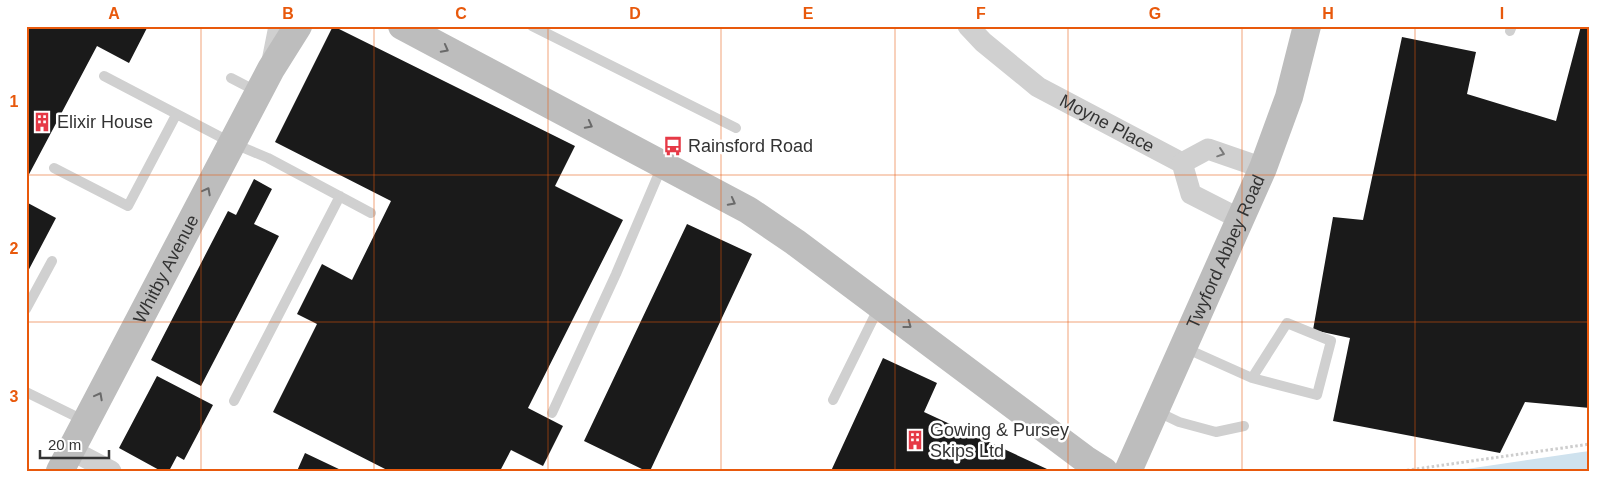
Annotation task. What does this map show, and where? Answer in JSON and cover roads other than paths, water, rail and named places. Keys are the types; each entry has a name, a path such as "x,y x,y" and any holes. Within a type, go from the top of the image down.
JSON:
{"street":[{"name":"Whitby Avenue","path":"265,80 279,26"},
{"name":"Whitby Avenue","path":"65,460 265,80 298,26"},
{"path":"402,26 748,210 880,304 1085,459 1104,471"},
{"name":"Moyne Place","path":"968,26 983,42 1038,88 1182,163"},
{"name":"Twyford Abbey Road","path":"1128,471 1263,168 1289,97 1307,26"},
{"path":"1240,219 1191,194 1182,163 1208,149 1263,168"},
{"path":"65,460 111,471"}],"lane":[{"path":"532,26 736,128"},
{"path":"104,76 232,143 268,158 371,213"},
{"path":"231,78 265,80"},
{"path":"54,168 128,206 176,114"},
{"path":"552,412 616,274 662,165"},
{"path":"234,401 340,196"},
{"path":"26,309 52,261"},
{"path":"834,400 880,304"},
{"path":"1183,347 1252,378 1316,396 1331,341 1287,323 1252,378"},
{"path":"26,392 86,421"},
{"path":"1154,410 1179,422 1216,432 1244,426"}],"water":[{"path":"1590,451 1590,471 1453,471 1582,452"}],"place":[{"name":"Elixir House","path":"42,122"},
{"name":"Rainsford Road","path":"673,146"},
{"name":"Gowing & Pursey Skips Ltd","path":"915,440"}]}
